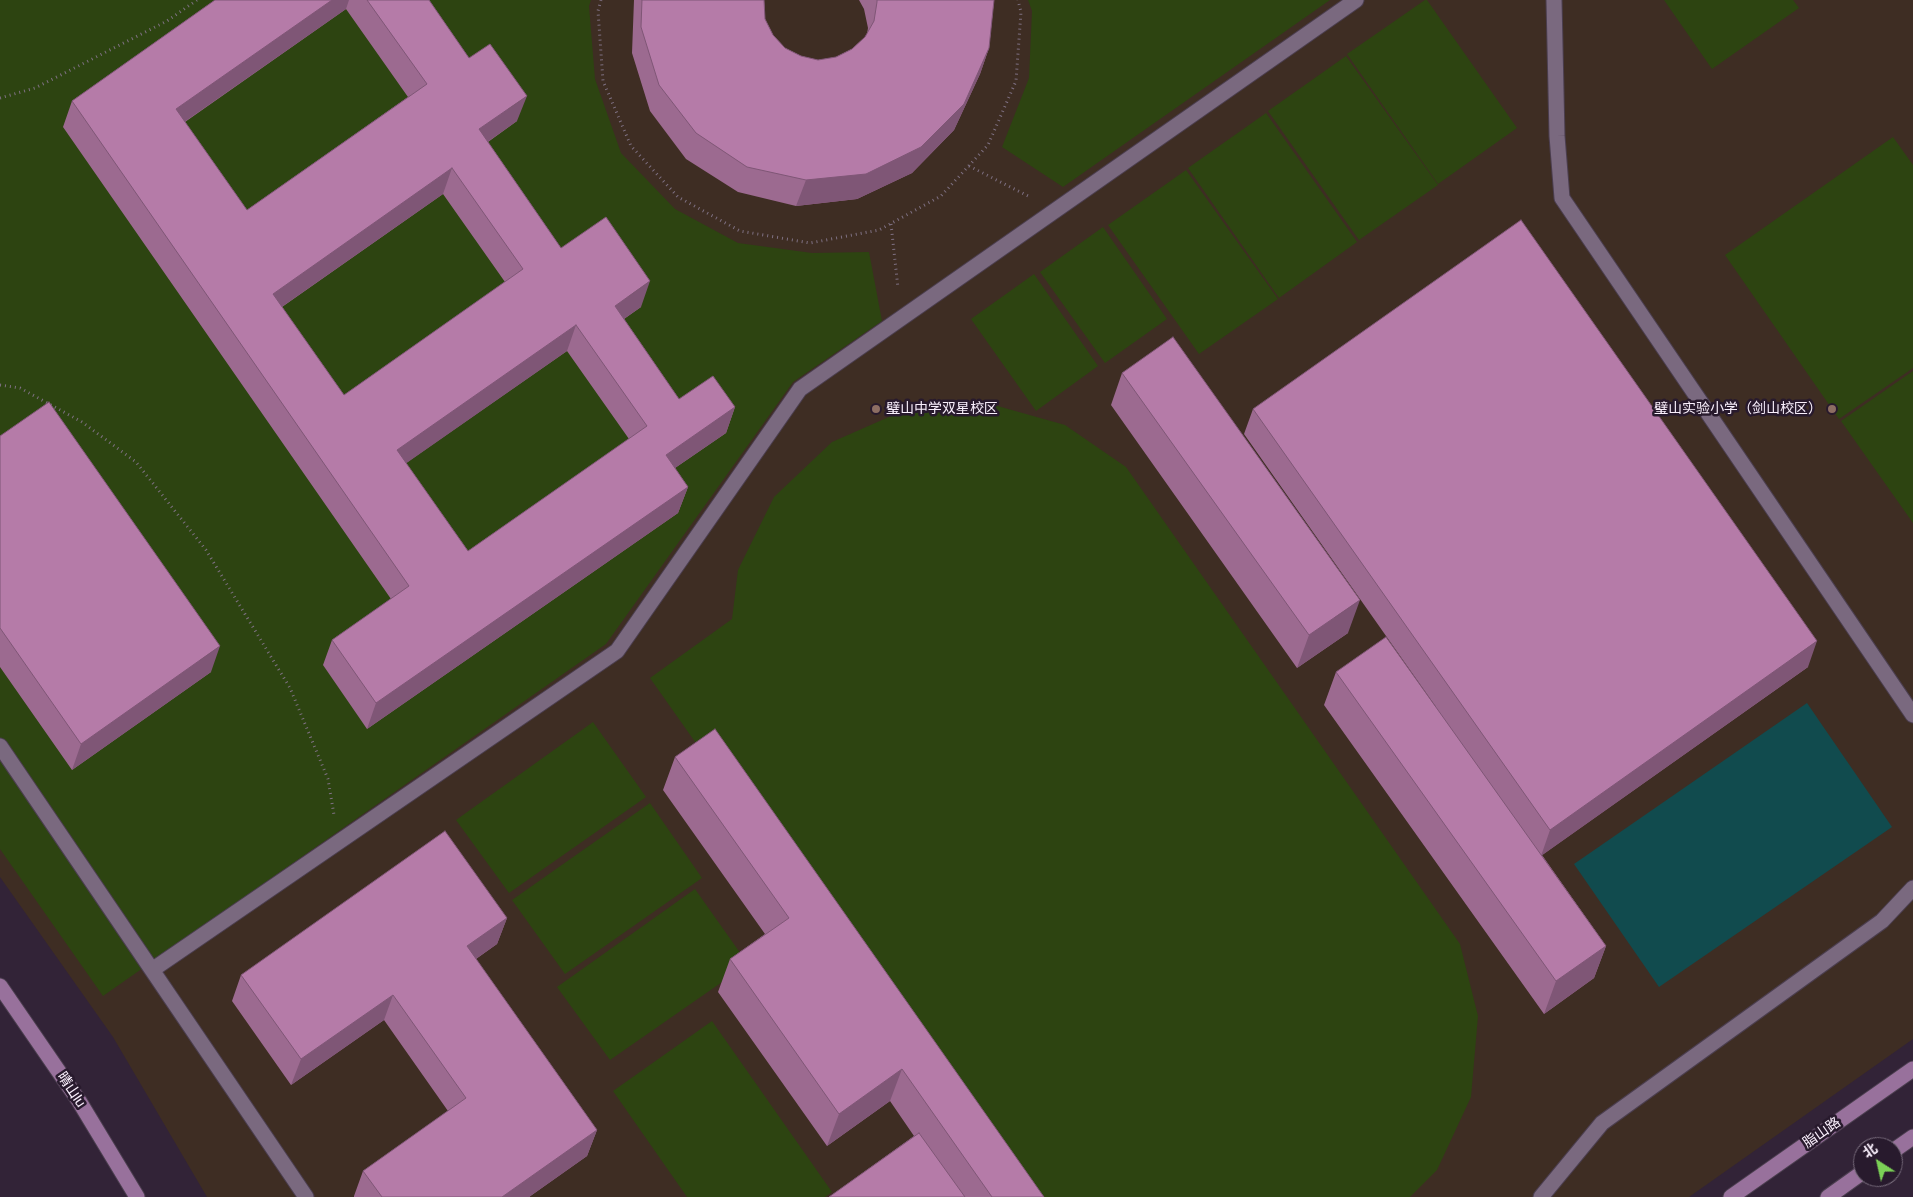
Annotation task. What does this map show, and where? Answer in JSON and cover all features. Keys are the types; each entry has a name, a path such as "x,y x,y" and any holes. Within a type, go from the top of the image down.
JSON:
{"main road":[{"name":"晴山lu","path":"0,986 79,1100 137,1197"},
{"name":"脂山路","path":"1731,1197 1913,1069"},
{"path":"1828,1197 1853,1179"}],"street":[{"path":"152,970 617,651 800,389 1356,0"},
{"path":"1554,0 1556,136 1562,198 1913,715"},
{"path":"0,746 306,1197"},
{"path":"1541,1197 1602,1123 1882,921 1913,888"}],"path":[{"path":"0,98 44,84 167,21 197,0"},
{"path":"601,0 598,11 603,81 631,146 678,198 740,231 810,242 879,230 891,224 941,196 988,145 1016,81 1021,12 1018,0"},
{"path":"969,166 1056,210"},
{"path":"891,224 902,318"},
{"path":"0,385 20,388 82,422 136,462 206,550 290,688 328,779 339,842"}],"shaded area":[{"name":"璧山中学双星校区","path":"0,0 1913,0 1913,1039 1689,1197 207,1197 113,1037 0,877"},
{"path":"1807,703 1892,827 1659,987 1574,864"}],"green space":[{"path":"0,0 591,0 589,6 595,79 621,153 675,209 738,243 812,253 869,252 882,321 793,382 606,644 103,996 0,849"},
{"path":"1028,0 1330,0 1063,187 1002,147 1029,78 1032,11"},
{"path":"1427,0 1517,128 1438,184 1347,54"},
{"path":"1664,0 1793,0 1799,8 1712,69"},
{"path":"1346,56 1438,185 1359,240 1268,111"},
{"path":"1266,113 1357,242 1279,298 1188,168"},
{"path":"1893,137 1913,165 1913,368 1839,419 1725,255"},
{"path":"1186,170 1278,299 1199,354 1108,225"},
{"path":"1103,227 1167,319 1105,363 1040,272"},
{"path":"1034,274 1098,366 1036,411 971,319"},
{"path":"1913,371 1913,523 1841,421"},
{"path":"987,403 1065,425 1126,467 1460,944 1478,1016 1471,1097 1437,1170 1410,1197 1016,1197 650,678 732,619 738,570 774,497 832,442 907,409"},
{"path":"593,722 646,797 509,893 456,820"},
{"path":"650,803 702,878 565,974 512,900"},
{"path":"695,889 748,964 610,1060 557,987"},
{"path":"712,1021 832,1192 825,1197 687,1197 613,1091"}],"building":[{"path":"215,0 332,0 176,109 247,210 427,84 367,0 429,0 469,58 490,44 527,96 479,129 561,248 606,217 650,281 615,306 679,399 713,376 735,407 666,455 688,487 376,703 332,640 409,586 72,101","holes":["452,168 523,269 344,395 273,294","576,325 647,426 468,551 397,450"]},
{"path":"642,0 764,0 765,19 773,35 785,48 801,56 818,60 836,57 852,49 865,37 874,21 877,0 994,0 989,48 964,104 921,147 866,174 806,180 747,167 696,133 659,85 641,27"},
{"path":"1521,220 1817,641 1550,830 1253,409"},
{"path":"1173,337 1360,600 1309,635 1122,373"},
{"path":"49,402 220,646 81,744 0,628 0,436"},
{"path":"1386,637 1606,946 1556,981 1336,672"},
{"path":"715,729 1044,1197 992,1197 902,1069 839,1114 730,959 789,918 675,757"},
{"path":"445,831 507,918 467,946 597,1130 502,1197 382,1197 363,1171 466,1098 393,995 301,1059 241,975"},
{"path":"919,1133 965,1197 829,1197"}],"place":[{"name":"璧山中学双星校区","path":"876,409"},
{"name":"璧山实验小学（剑山校区）","path":"1832,409"}]}
